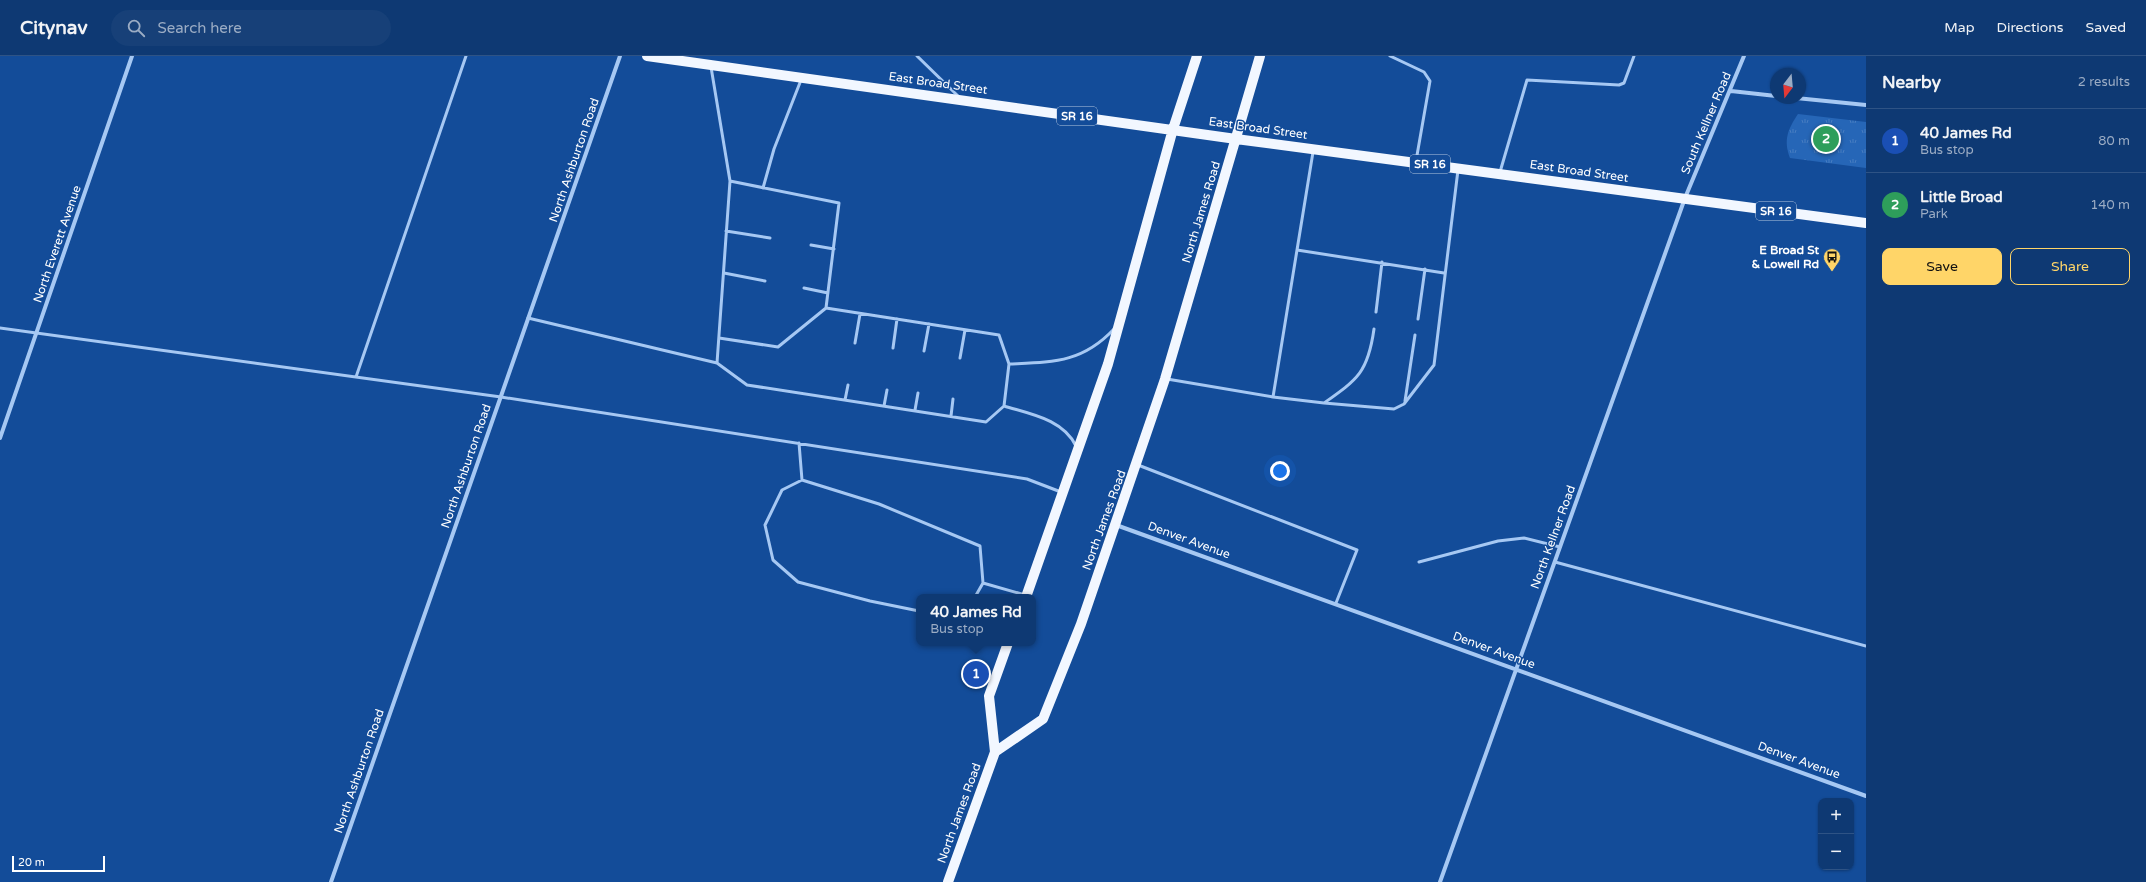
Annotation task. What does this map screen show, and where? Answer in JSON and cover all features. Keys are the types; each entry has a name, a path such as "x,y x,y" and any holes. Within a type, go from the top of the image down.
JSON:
{"main road":[{"name":"East Broad Street","path":"648,56 684,59 711,65 1313,149 1866,223"},
{"path":"1027,594 1108,364 1173,129 1197,56"},
{"name":"North James Road","path":"948,882 995,752 1043,719 1081,624 1166,379 1260,56"},
{"path":"995,752 989,696 1007,646"}],"street":[{"name":"North Everett Avenue","path":"0,438 132,56"},
{"name":"North Ashburton Road","path":"331,882 620,56"},
{"name":"South Kellner Road","path":"1686,198 1744,56"},
{"path":"1731,91 1770,95"},
{"path":"1806,99 1866,105"},
{"name":"North Kellner Road","path":"1440,882 1686,198"},
{"name":"Denver Avenue","path":"1115,525 1336,603 1866,796"}],"lane":[{"path":"356,377 466,56"},
{"path":"917,56 961,99"},
{"path":"1390,56 1424,72 1430,81 1416,162"},
{"path":"1500,174 1527,80 1619,86 1624,83 1634,56"},
{"path":"711,65 730,181 717,363"},
{"path":"763,188 774,149 802,77"},
{"path":"1273,397 1313,149"},
{"path":"1166,379 1273,397 1324,403 1394,409 1404,404 1434,366 1444,273 1458,168"},
{"path":"719,338 778,347 826,308 840,204 730,181"},
{"path":"726,231 770,238"},
{"path":"811,245 834,249"},
{"path":"1297,250 1382,262 1444,273"},
{"path":"1376,312 1382,262"},
{"path":"1418,319 1425,269"},
{"path":"724,273 765,281"},
{"path":"804,288 828,293"},
{"path":"528,318 717,363 747,385 986,422 1004,406 1009,364 999,335 826,308"},
{"path":"855,343 860,314"},
{"path":"892,348 896,320"},
{"path":"1009,364 1052,362 1090,351 1119,323"},
{"path":"924,351 929,324"},
{"path":"0,328 501,397 1027,478 1062,492"},
{"path":"1324,403 1349,385 1366,366 1371,350 1374,329"},
{"path":"960,358 965,330"},
{"path":"1404,404 1408,394 1415,335"},
{"path":"845,400 848,385"},
{"path":"884,406 887,390"},
{"path":"915,410 918,393"},
{"path":"951,416 953,399"},
{"path":"1004,406 1051,420 1071,435 1078,449"},
{"path":"799,443 802,480"},
{"path":"1137,464 1357,550 1336,603"},
{"path":"916,610 870,601 798,582 773,560 765,525 782,490 802,480 879,504 980,546 983,584 977,594"},
{"path":"1419,562 1498,541 1524,538 1560,547"},
{"path":"1555,562 1866,646"},
{"path":"983,584 1019,594"}],"green space":[{"path":"1798,114 1866,122 1866,168 1790,158 1787,140 1789,130"}],"place":[{"name":"Little Broad","path":"1826,139"},
{"name":"E Broad St & Lowell Rd","path":"1832,272"},
{"name":"40 James Rd","path":"976,674"}]}
